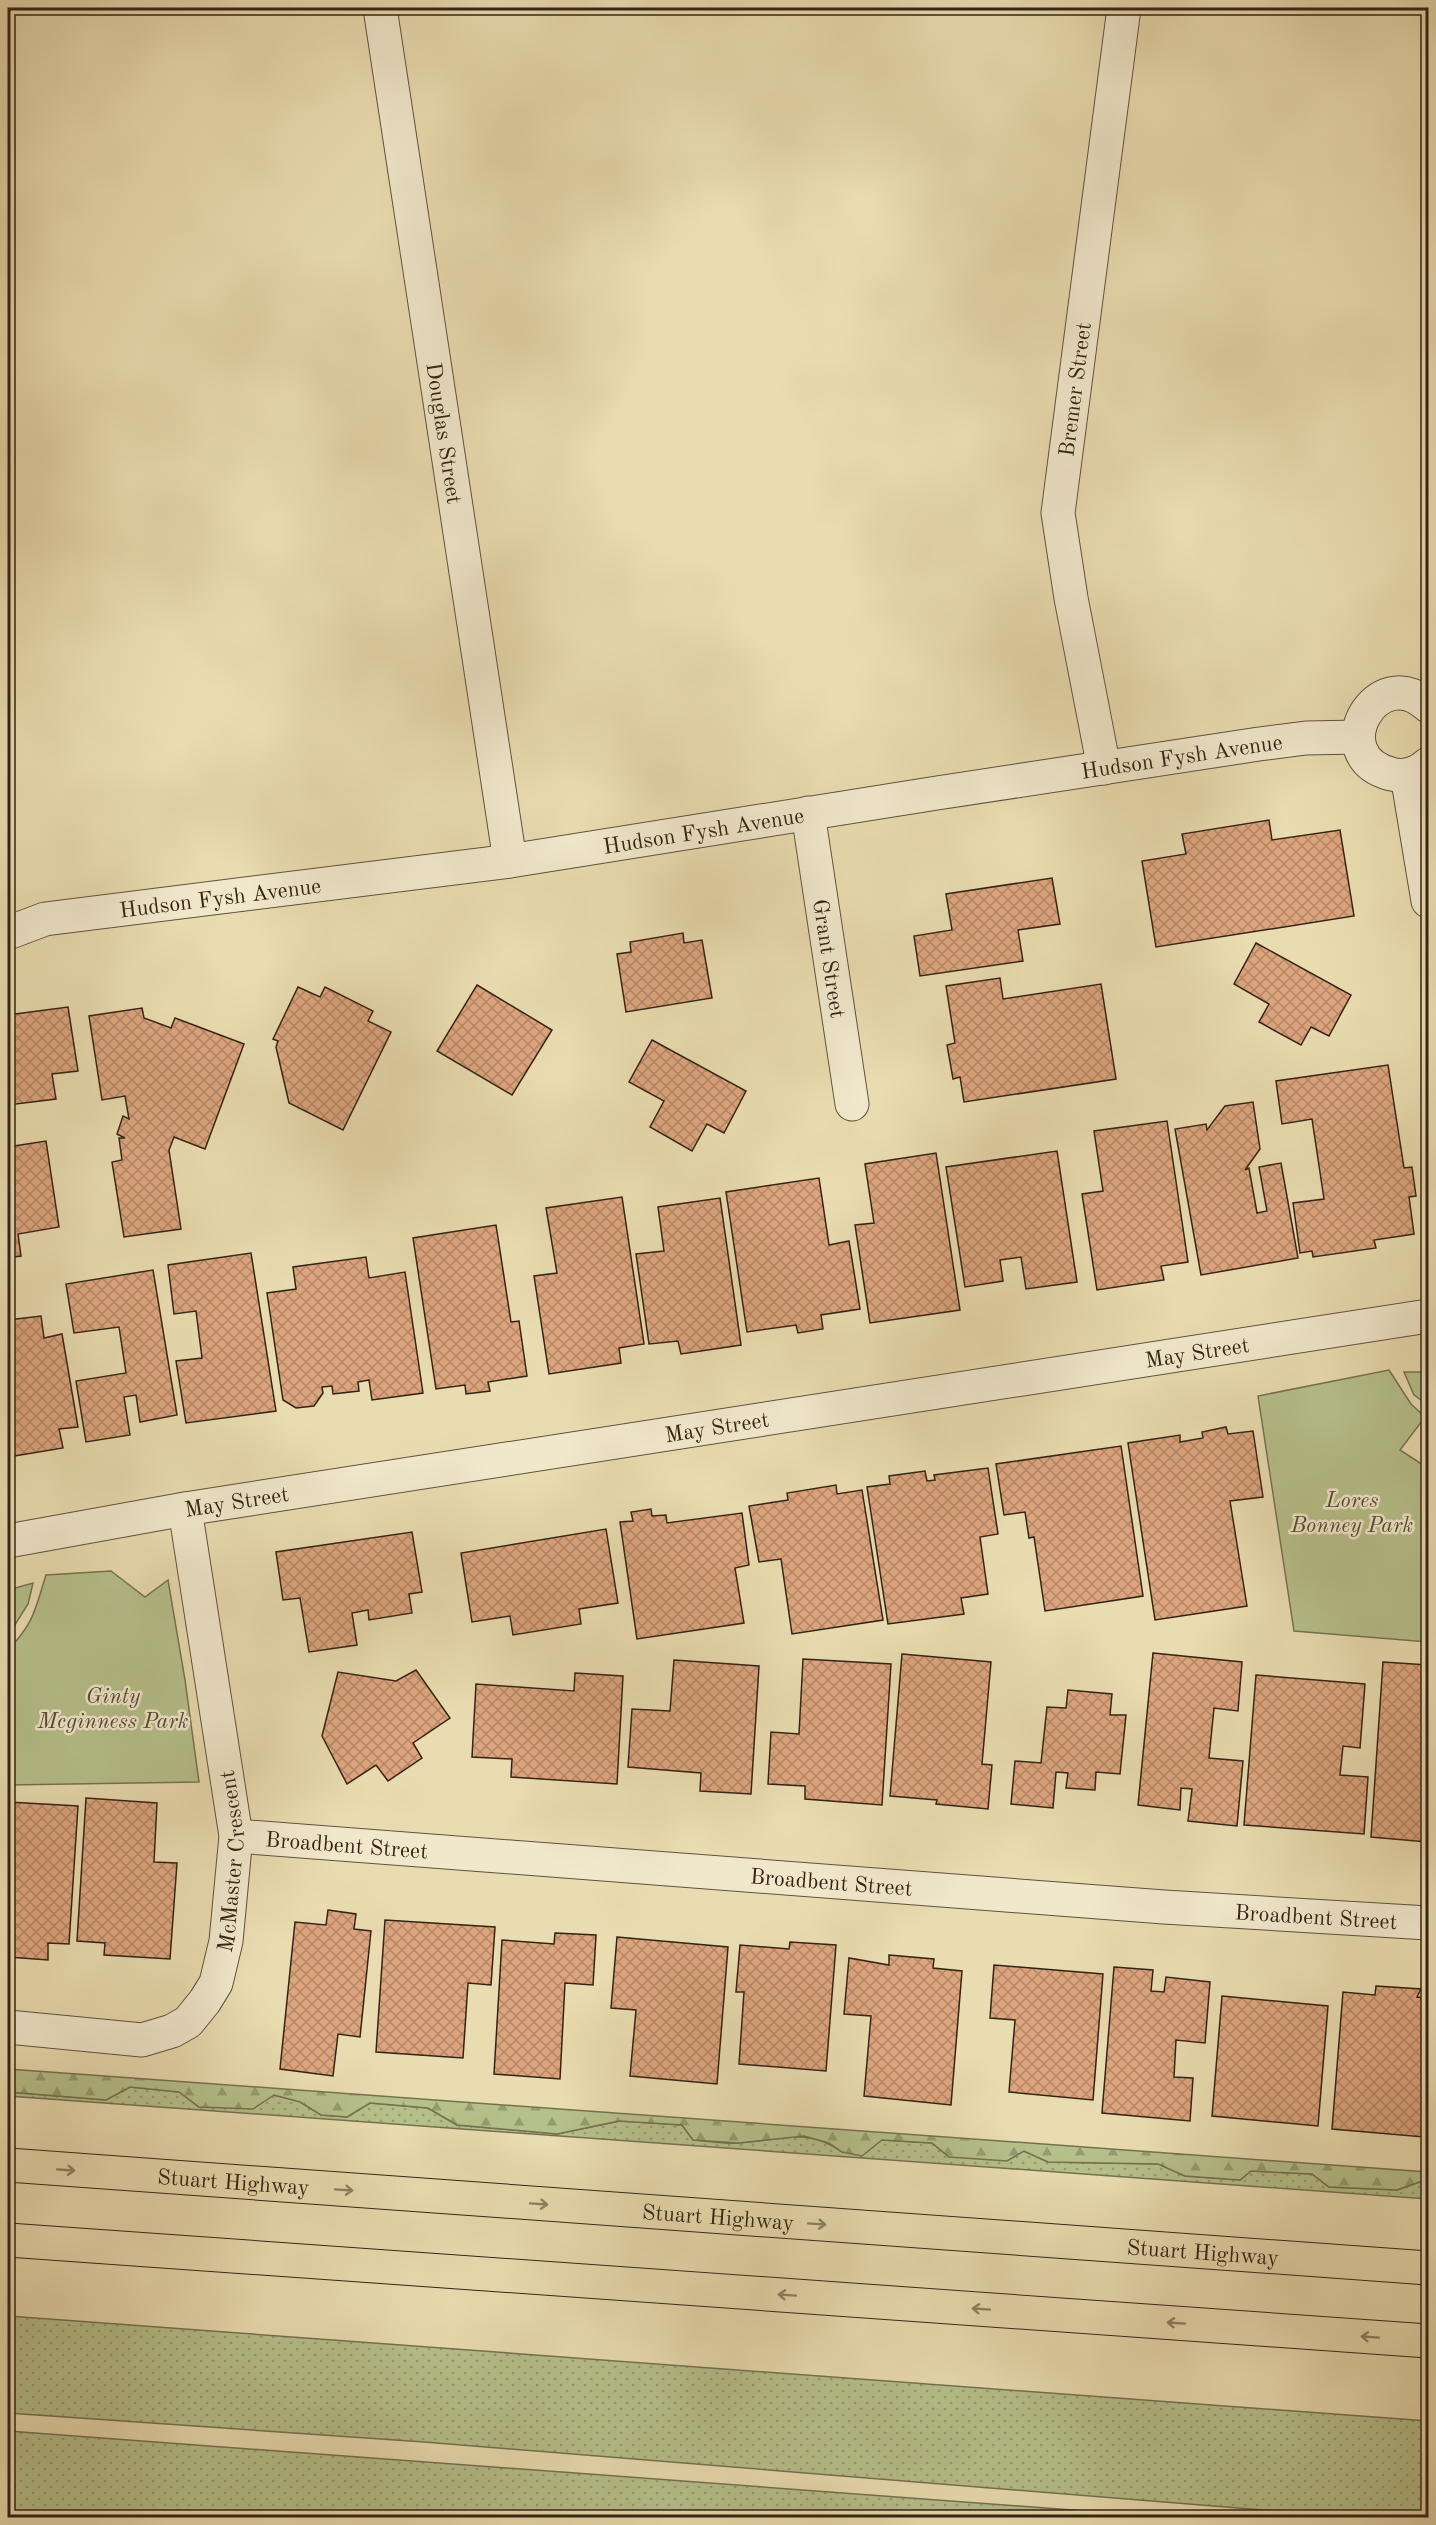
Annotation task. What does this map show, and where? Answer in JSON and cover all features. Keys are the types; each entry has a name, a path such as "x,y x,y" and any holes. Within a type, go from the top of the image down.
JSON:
{"highway":[{"name":"Stuart Highway","path":"8,2165 1428,2268"},
{"path":"8,2240 1428,2341"}],"street":[{"name":"Douglas Street","path":"380,8 510,861"},
{"name":"Bremer Street","path":"1104,768 1071,598 1058,513 1124,8"},
{"path":"1428,706 1416,697 1405,694 1393,694 1382,698 1371,705 1364,714 1359,725 1358,737 1361,750 1369,762 1380,770 1393,775 1418,770 1428,902"},
{"name":"Hudson Fysh Avenue","path":"45,919 510,861 808,813 1306,738 1358,737"},
{"name":"Grant Street","path":"808,813 852,1104"},
{"path":"8,910 45,919"},
{"path":"8,933 45,919"},
{"name":"May Street","path":"8,1541 185,1509 1428,1316"},
{"name":"McMaster Crescent","path":"8,2027 142,2040 172,2031 188,2022 216,1983 226,1941 236,1836 185,1509"},
{"name":"Broadbent Street","path":"236,1836 1164,1907 1428,1923"}],"green space":[{"name":"Lores Bonney Park","path":"1389,1370 1411,1404 1425,1417 1400,1450 1426,1467 1428,1464 1428,1642 1294,1631 1258,1396"},
{"path":"1404,1372 1428,1372 1428,1405 1414,1395"},
{"name":"Ginty Mcginness Park","path":"111,1571 145,1597 168,1580 199,1782 8,1785 8,1650 29,1624 46,1575"},
{"path":"33,1583 28,1604 8,1636 8,1590"},
{"path":"8,2069 1428,2172 1428,2179 1397,2190 1329,2187 1312,2174 1251,2171 1240,2180 1185,2176 1158,2164 1048,2162 1024,2151 1007,2161 949,2157 932,2143 882,2140 862,2156 842,2152 829,2143 804,2136 738,2143 693,2140 682,2125 619,2121 557,2134 457,2125 428,2108 370,2103 347,2117 321,2115 300,2102 274,2095 253,2109 199,2107 179,2092 130,2087 106,2100 8,2092"},
{"path":"130,2087 179,2092 199,2107 273,2095 300,2101 321,2115 347,2117 370,2103 428,2108 457,2125 557,2134 620,2121 682,2125 693,2140 739,2143 804,2137 829,2144 842,2152 882,2140 932,2143 949,2157 1024,2151 1048,2162 1159,2164 1185,2176 1240,2180 1251,2171 1312,2174 1329,2187 1397,2190 1428,2179 1428,2199 8,2096 8,2092 106,2100"},
{"path":"8,2316 1428,2421 1428,2517 1349,2517 424,2442 8,2413"},
{"path":"8,2431 1167,2517 8,2517"}],"building":[{"path":"1269,820 1272,840 1340,830 1354,916 1156,947 1142,861 1186,854 1182,834"},
{"path":"1052,878 1060,924 1018,930 1023,961 920,976 914,936 952,930 946,894"},
{"path":"683,933 684,943 702,940 712,998 626,1012 617,954 631,952 630,942"},
{"path":"1256,943 1351,995 1329,1036 1311,1027 1301,1045 1259,1022 1269,1004 1234,984"},
{"path":"1000,978 1003,999 1101,984 1116,1079 964,1102 960,1077 953,1079 947,1045 955,1043 946,986"},
{"path":"477,985 552,1030 512,1095 437,1051"},
{"path":"298,987 320,997 325,987 373,1011 368,1021 391,1032 343,1130 289,1103 276,1047 278,1041 273,1039"},
{"path":"68,1007 78,1071 52,1074 56,1099 8,1105 8,1015"},
{"path":"142,1008 144,1018 171,1028 175,1018 244,1044 205,1149 174,1137 169,1150 181,1229 124,1237 112,1162 122,1160 119,1138 125,1138 117,1134 123,1116 129,1119 125,1096 102,1100 89,1016"},
{"path":"652,1040 746,1091 724,1133 707,1124 692,1151 650,1127 664,1101 629,1082"},
{"path":"1388,1065 1404,1168 1412,1167 1416,1196 1409,1197 1414,1234 1374,1240 1376,1248 1313,1257 1312,1251 1300,1253 1293,1203 1324,1199 1312,1119 1282,1124 1276,1081"},
{"path":"1253,1102 1260,1149 1245,1170 1249,1168 1257,1213 1267,1211 1259,1167 1281,1163 1298,1258 1201,1275 1175,1129 1206,1124 1207,1130 1225,1106"},
{"path":"1167,1121 1188,1262 1161,1266 1164,1280 1097,1290 1082,1194 1103,1191 1094,1131"},
{"path":"46,1141 59,1227 18,1234 21,1256 8,1258 8,1147"},
{"path":"1057,1151 1077,1282 1026,1289 1021,1257 1000,1260 1003,1281 965,1287 946,1167"},
{"path":"936,1153 960,1310 870,1323 855,1225 874,1223 865,1164"},
{"path":"819,1178 829,1245 849,1241 860,1309 821,1315 823,1329 798,1333 796,1325 747,1332 726,1192"},
{"path":"622,1197 644,1344 619,1348 621,1363 549,1374 534,1276 557,1273 546,1208"},
{"path":"720,1198 741,1345 681,1354 678,1341 649,1344 636,1254 664,1251 658,1207"},
{"path":"496,1225 511,1322 519,1321 527,1376 488,1382 490,1391 466,1394 465,1385 436,1389 413,1238"},
{"path":"251,1253 276,1411 186,1423 176,1361 202,1358 196,1311 174,1314 168,1265"},
{"path":"366,1257 369,1278 405,1272 423,1393 372,1400 369,1380 358,1382 359,1391 333,1394 332,1386 322,1387 323,1393 314,1406 296,1408 283,1400 267,1293 296,1289 293,1267"},
{"path":"153,1270 177,1415 140,1422 136,1395 124,1397 130,1435 86,1442 76,1381 126,1373 119,1327 74,1333 66,1284"},
{"path":"41,1316 44,1338 62,1334 78,1427 59,1429 63,1448 8,1457 8,1320"},
{"path":"1226,1427 1228,1434 1253,1431 1263,1497 1230,1501 1247,1606 1155,1620 1128,1443 1180,1435 1180,1442 1203,1438 1202,1432"},
{"path":"1121,1446 1143,1596 1045,1611 1034,1537 1029,1538 1025,1512 1004,1515 996,1464"},
{"path":"988,1468 998,1534 980,1537 988,1594 961,1598 964,1614 888,1624 867,1487 890,1484 889,1476 925,1471 927,1481 935,1480 934,1475"},
{"path":"836,1485 837,1494 862,1490 883,1620 792,1634 781,1559 759,1562 749,1506 788,1500 787,1493"},
{"path":"651,1509 652,1516 666,1515 667,1523 742,1513 749,1565 735,1568 744,1623 637,1639 620,1522 633,1521 631,1512"},
{"path":"606,1529 618,1603 579,1609 581,1624 513,1635 510,1616 472,1622 461,1553"},
{"path":"412,1532 422,1592 409,1594 412,1613 369,1620 368,1610 352,1613 357,1645 309,1652 300,1598 283,1600 276,1552"},
{"path":"1153,1653 1242,1662 1238,1711 1214,1708 1209,1758 1243,1761 1237,1826 1188,1821 1192,1789 1181,1788 1180,1810 1138,1805"},
{"path":"902,1654 991,1662 982,1764 992,1765 988,1809 936,1804 937,1800 890,1796"},
{"path":"803,1659 891,1664 882,1805 805,1799 805,1786 768,1784 771,1732 799,1734"},
{"path":"674,1660 759,1666 751,1794 700,1791 701,1773 628,1767 632,1709 670,1711"},
{"path":"1383,1662 1428,1665 1427,1842 1371,1837"},
{"path":"416,1670 450,1718 413,1743 422,1758 388,1781 376,1765 347,1784 322,1736 338,1672 396,1681"},
{"path":"575,1673 623,1676 617,1784 511,1777 512,1759 472,1757 476,1684 574,1691"},
{"path":"1256,1675 1365,1684 1360,1748 1343,1746 1340,1775 1368,1777 1364,1834 1244,1825"},
{"path":"1068,1690 1112,1694 1110,1715 1126,1715 1120,1774 1096,1772 1095,1790 1066,1788 1068,1773 1056,1772 1053,1808 1011,1804 1015,1761 1041,1763 1047,1707 1066,1708"},
{"path":"86,1798 157,1803 154,1862 177,1863 170,1959 104,1955 105,1943 77,1941"},
{"path":"8,1802 78,1806 69,1944 48,1943 48,1960 8,1957"},
{"path":"328,1910 356,1914 354,1929 371,1931 360,2037 338,2034 333,2076 280,2069 295,1922 326,1925"},
{"path":"385,1920 495,1927 491,1985 468,1983 463,2058 376,2052"},
{"path":"555,1933 596,1935 593,1985 565,1983 560,2079 494,2074 502,1940 554,1944"},
{"path":"617,1937 728,1947 717,2084 630,2076 636,2010 611,2008"},
{"path":"790,1942 836,1945 826,2071 739,2064 744,1992 736,1992 740,1945 789,1949"},
{"path":"889,1955 934,1959 933,1968 962,1971 951,2105 864,2096 871,2016 844,2014 849,1958 889,1965"},
{"path":"994,1965 1103,1974 1093,2100 1009,2092 1015,2020 990,2018"},
{"path":"1114,1967 1153,1970 1151,1991 1164,1992 1166,1977 1210,1982 1205,2043 1176,2040 1174,2077 1193,2078 1190,2121 1102,2113"},
{"path":"1376,1986 1421,1989 1417,1997 1428,1998 1428,2070 1424,2137 1332,2129 1343,1992 1375,1995"},
{"path":"1222,1996 1328,2006 1318,2126 1212,2116"}]}
